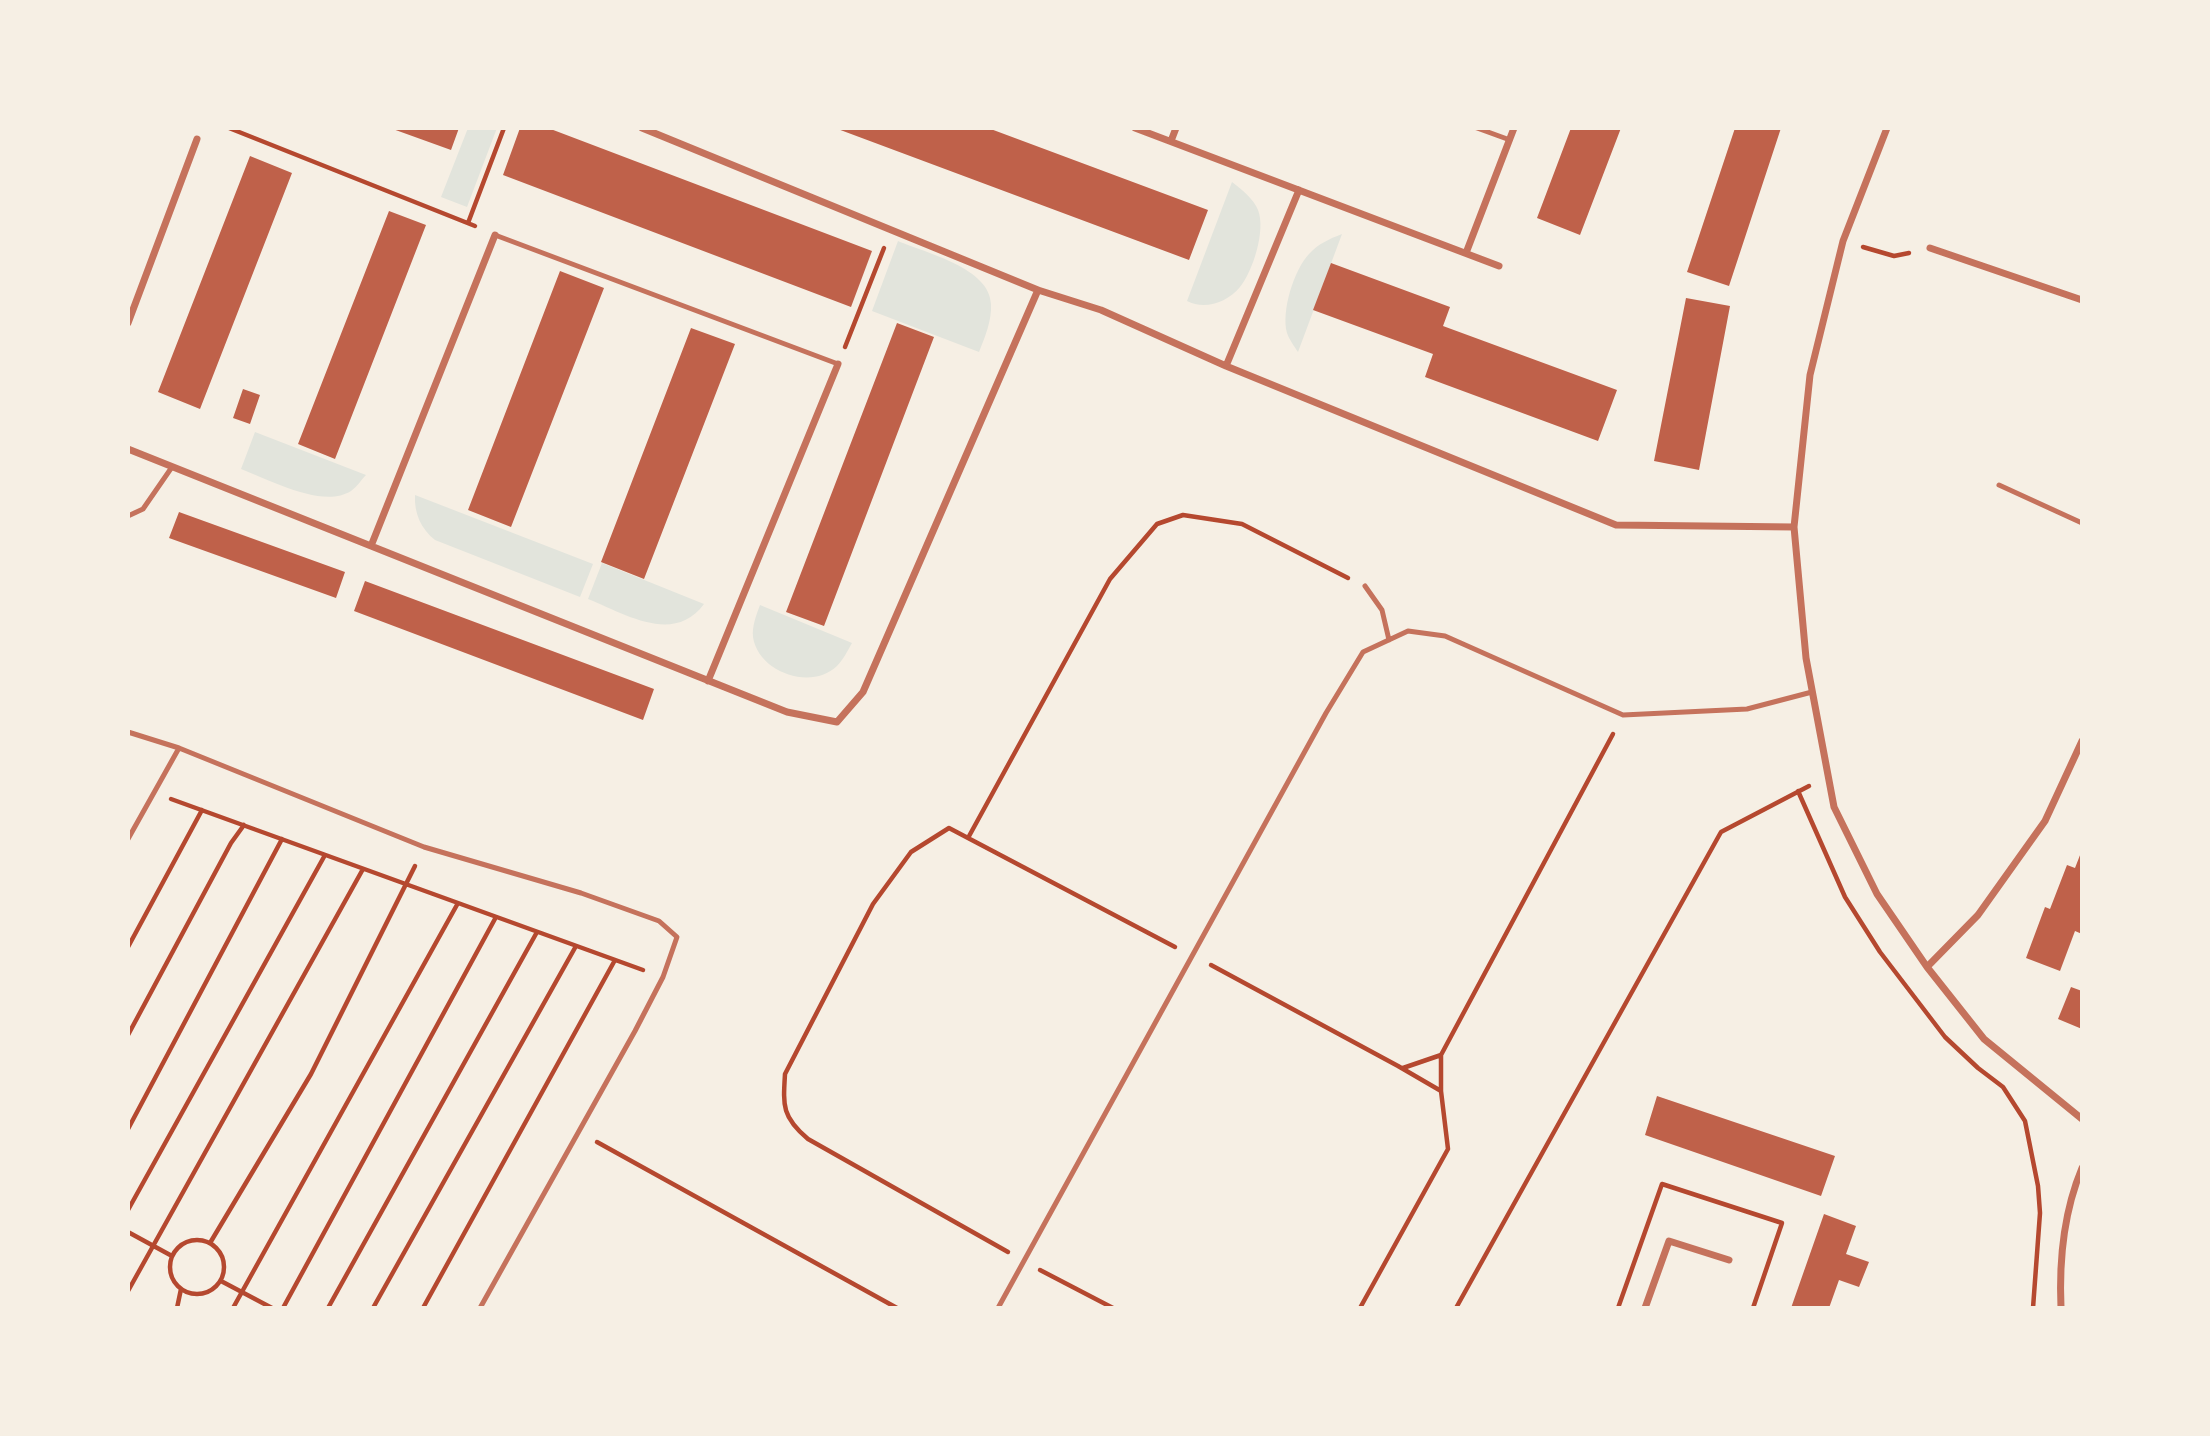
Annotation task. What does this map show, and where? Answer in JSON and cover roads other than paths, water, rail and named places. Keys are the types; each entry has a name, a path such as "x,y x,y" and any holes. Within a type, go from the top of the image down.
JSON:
{"street":[{"path":"642,128 1038,290 1101,310 1226,366 1616,525 1794,527"},
{"path":"1135,128 1499,265"},
{"path":"1171,142 1176,128"},
{"path":"1466,253 1514,128"},
{"path":"1887,128 1843,241 1810,375 1794,527 1806,658 1834,807 1877,894 1927,967 1984,1039 2082,1119"},
{"path":"128,323 197,139"},
{"path":"1226,366 1299,190"},
{"path":"371,546 495,235"},
{"path":"1930,248 2082,300"},
{"path":"128,449 787,712 837,722 863,692 1038,290"},
{"path":"708,681 838,364"},
{"path":"1927,967 1978,915 2045,821 2082,741"},
{"path":"2061,1308 2059,1271 2074,1188 2082,1168"},
{"path":"1645,1308 1669,1241 1729,1260"}],"lane":[{"path":"1478,128 1510,140"},
{"path":"495,235 838,364"},
{"path":"128,516 144,509 172,467"},
{"path":"1999,485 2082,523"},
{"path":"1365,586 1382,610 1389,640"},
{"path":"998,1308 1319,725 1363,652 1408,631 1445,636 1623,715 1746,709 1812,692"},
{"path":"128,732 179,748 424,847 581,893 659,921 677,937 663,977 480,1308"},
{"path":"128,839 179,748"}]}
